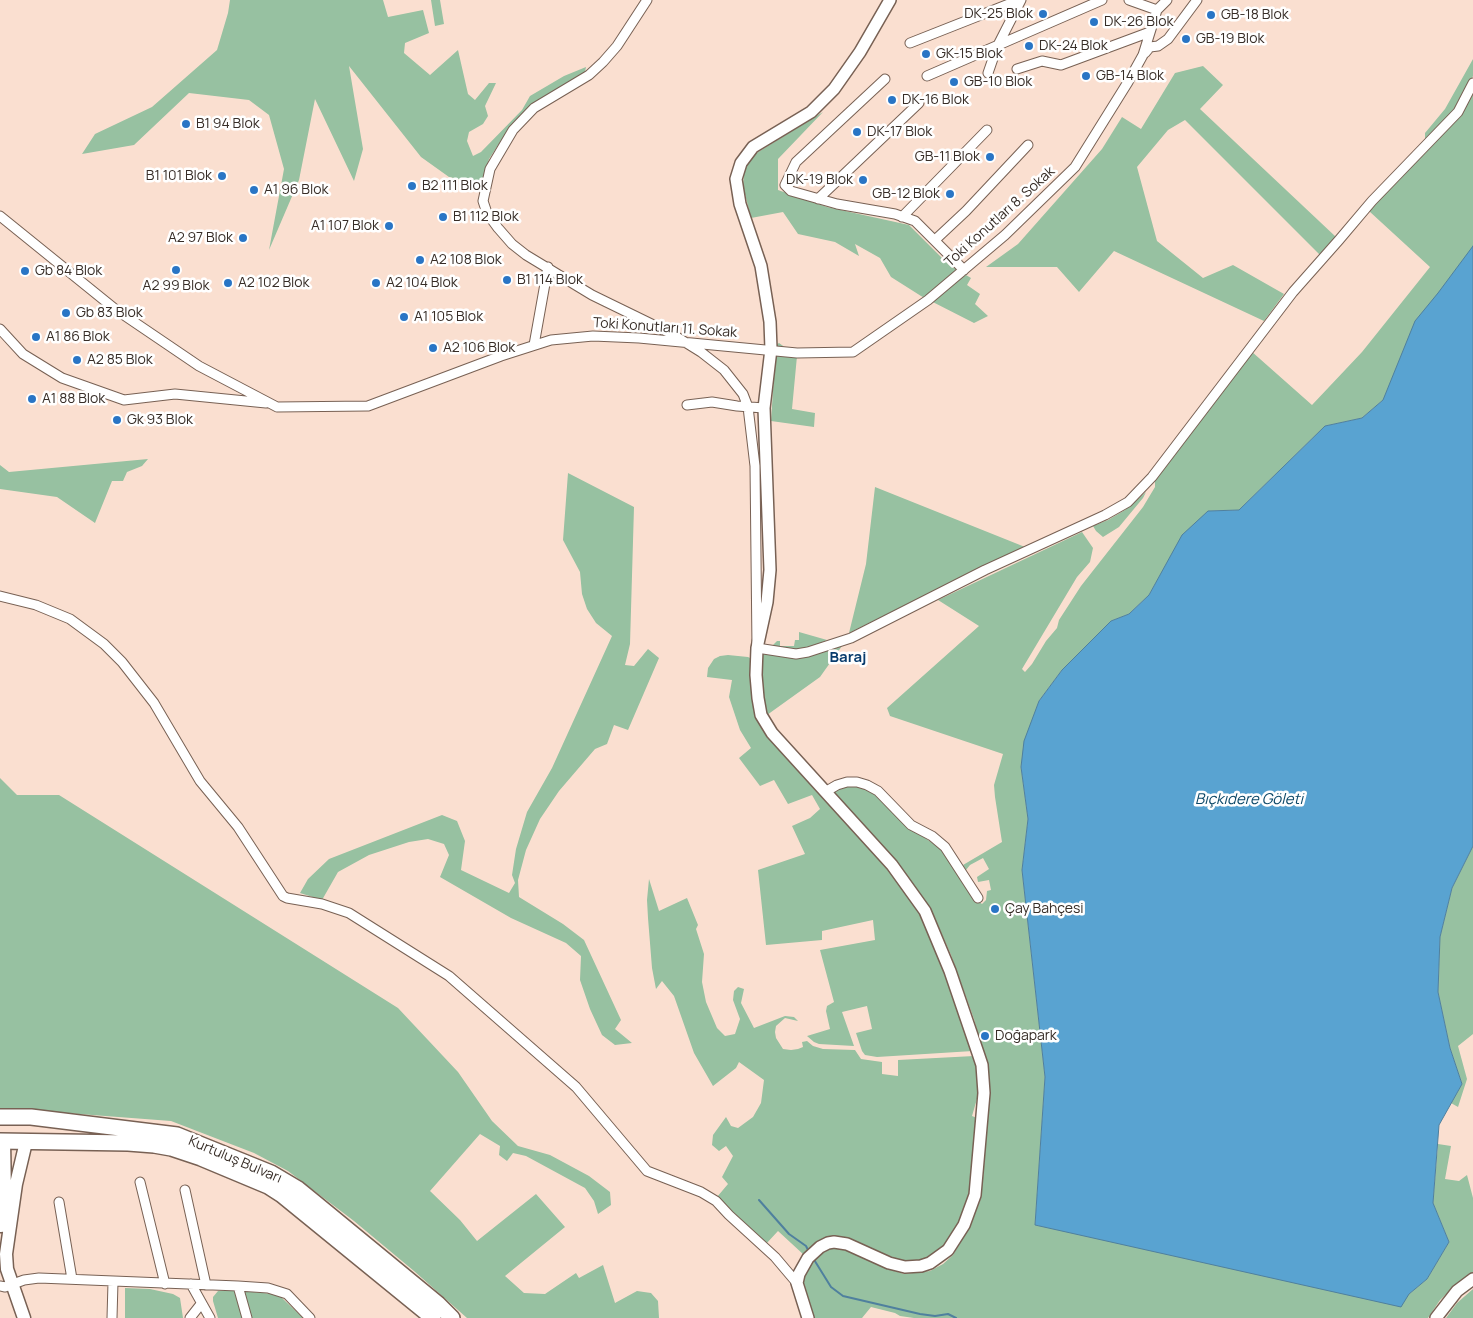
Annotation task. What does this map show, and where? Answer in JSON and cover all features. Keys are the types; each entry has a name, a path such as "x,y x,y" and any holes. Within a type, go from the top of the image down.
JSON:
{"highway":[{"name":"Kurtuluş Bulvarı","path":"3,1117 31,1117 177,1136 271,1173 298,1189 438,1304 452,1318"},
{"path":"2,1141 1,1127 3,1117"},
{"path":"26,1142 33,1132 34,1127 31,1117"},
{"name":"Kurtuluş Bulvarı","path":"2,1141 128,1143 154,1145 186,1152 268,1186 296,1205 433,1318"}],"main road":[{"path":"0,1232 5,1194 2,1141"},
{"path":"24,1318 6,1286 7,1245 16,1184 26,1142"},
{"path":"0,1272 16,1318"}],"street":[{"path":"648,0 617,46 589,75 547,99 525,116 490,168 483,201 487,213 512,244 526,255 548,266 592,295 642,318 687,343 724,370 743,394 748,407 753,442 756,490 756,675 761,715 772,733 892,865 925,911 950,971 982,1065 984,1093 975,1195 964,1224 948,1250 930,1263 921,1266 905,1267 889,1263 847,1244 834,1242 820,1247 808,1258 801,1268 797,1283"},
{"path":"757,648 767,602 770,570 764,408 771,349 770,322 764,281 736,187 738,172 741,163 753,147 768,137 795,124 824,101 860,52 890,0"},
{"path":"910,43 1020,0"},
{"path":"988,73 997,47 1020,0"},
{"path":"927,76 1102,0"},
{"path":"1129,0 1157,10"},
{"name":"Toki Konutları 8. Sokak","path":"771,349 797,353 853,352 928,300 1005,235 1075,167 1143,55 1157,10 1167,0"},
{"path":"1143,55 1150,47 1158,46 1168,39 1197,0"},
{"path":"1017,69 1042,61 1061,65 1150,32"},
{"path":"885,79 796,162 785,185 791,191 818,199 915,221 964,270"},
{"path":"757,648 802,653 851,638 950,587 1105,515 1128,502 1152,477 1293,292 1372,201 1458,112 1473,83"},
{"path":"818,199 918,103"},
{"path":"902,217 986,130"},
{"path":"935,240 1028,145"},
{"name":"Toki Konutları 11. Sokak","path":"0,216 115,309 199,366 277,407 368,406 551,340 594,336 771,349"},
{"path":"534,345 548,266"},
{"path":"0,329 23,354 62,378 124,400 174,394 271,404"},
{"path":"687,405 712,402 764,408"},
{"path":"0,596 36,605 70,619 104,644 122,662 154,703 200,781 238,827 283,896 328,905 349,913 449,976 576,1087 648,1171 701,1192 716,1201 775,1257 797,1283 808,1318"},
{"path":"825,792 847,782 857,782 878,791 911,825 932,836 945,847 978,898"},
{"path":"140,1182 165,1284"},
{"path":"185,1190 206,1285"},
{"path":"59,1202 72,1280"},
{"path":"6,1286 33,1278 268,1288 282,1292 290,1297 310,1318"},
{"path":"1436,1318 1457,1291 1471,1281"},
{"path":"112,1318 113,1282"},
{"path":"191,1284 210,1318"},
{"path":"238,1286 247,1318"},
{"path":"190,1318 201,1304"}],"green space":[{"path":"230,0 383,0 388,17 423,10 429,33 405,43 404,53 430,75 458,50 468,94 475,100 489,83 496,83 485,106 488,116 483,124 469,132 467,141 473,156 481,152 522,110 530,96 564,76 586,67 585,72 533,104 504,136 489,159 481,184 449,177 421,157 349,66 363,149 354,181 315,99 299,180 269,250 284,169 269,115 249,100 189,93 134,145 82,154 95,134 152,107 217,50"},
{"path":"431,0 440,0 444,24 435,26"},
{"path":"1473,59 1473,76 1456,110 1425,140 1425,133 1445,109"},
{"path":"1203,66 1223,85 1200,109 1336,237 1320,255 1185,120 1168,130 1137,167 1157,241 1203,278 1233,265 1284,294 1264,321 1114,251 1079,292 1057,267 986,267 1018,244 1102,149 1122,117 1141,129 1175,73"},
{"path":"1473,90 1473,427 1383,400 1362,418 1325,426 1239,510 1208,511 1173,553 1149,595 1129,614 1111,621 1062,670 1039,701 1021,767 1028,819 1022,870 1045,1077 1035,1225 1409,1294 1427,1279 1449,1242 1433,1203 1438,1144 1451,1146 1445,1179 1459,1181 1467,1175 1473,1198 1473,1272 1460,1281 1440,1300 1428,1318 914,1318 900,1316 871,1307 862,1318 812,1318 802,1287 802,1278 808,1264 822,1251 830,1248 841,1248 904,1274 930,1271 943,1264 953,1255 965,1235 980,1201 989,1091 989,1074 974,1019 951,955 934,916 903,869 832,792 839,787 857,785 875,792 915,831 941,849 976,899 982,904 986,900 987,891 991,890 989,880 978,882 977,877 989,869 983,858 970,865 966,870 963,865 1002,842 994,785 1003,754 890,716 887,708 979,626 938,600 1082,532 1093,548 1090,562 1077,577 1022,669 1025,672 1057,628 1059,620 1081,586 1143,507 1155,487 1155,481 1251,351 1312,405 1362,352 1430,267 1369,211"},
{"path":"823,112 778,159 778,190 827,207 909,225 949,265 971,278 967,285 980,294 975,304 988,316 974,323 921,296 891,277 880,258 855,244 859,256 835,242 798,234 783,212 751,218 743,186 747,165 755,154"},
{"path":"779,343 797,356 792,409 815,413 814,427 771,421 776,345"},
{"path":"148,459 142,466 127,472 123,481 112,481 95,523 57,497 0,489 0,465 9,472"},
{"path":"568,473 634,507 630,644 625,665 634,666 648,649 659,658 628,730 614,725 607,744 595,749 559,791 540,819 526,850 518,880 519,897 563,924 584,940 621,1020 615,1029 632,1043 615,1045 602,1035 590,1009 580,980 581,956 566,943 511,918 440,877 449,855 444,844 428,839 409,842 369,855 338,872 322,900 300,893 308,879 329,859 442,815 457,821 465,841 461,870 509,893 515,883 512,875 516,849 527,812 552,768 612,636 596,623 587,609 582,594 580,572 563,540"},
{"path":"875,487 1025,547 849,633 866,564"},
{"path":"1146,492 1119,527 1103,537 1096,531 1093,526 1125,510"},
{"path":"799,632 827,640 808,648 793,650 776,648 773,645 780,641 780,646 794,646 795,640 799,640"},
{"path":"842,646 820,677 767,715 762,679 762,653 790,657 811,656"},
{"path":"728,655 752,659 754,703 906,891 930,934 948,978 973,1051 877,1057 865,1055 856,1033 872,1029 867,1006 842,1012 854,1046 819,1044 807,1036 830,1029 826,1011 827,1006 834,1002 820,950 875,940 873,920 822,931 822,940 766,945 758,870 805,854 792,826 810,818 820,809 812,795 788,804 774,780 760,786 739,758 751,748 740,730 729,697 732,680 707,677 708,668 714,659"},
{"path":"0,778 17,795 59,795 398,1008 458,1072 492,1121 518,1146 550,1155 589,1176 610,1192 611,1205 598,1214 594,1201 585,1188 526,1156 513,1153 507,1161 499,1155 500,1146 480,1134 430,1191 460,1220 477,1241 536,1194 565,1227 505,1276 524,1293 545,1294 576,1273 579,1278 603,1265 615,1303 637,1291 651,1293 658,1301 659,1318 467,1318 354,1221 288,1171 254,1153 171,1121 0,1108"},
{"path":"1473,846 1473,1034 1458,1046 1467,1079 1458,1107 1451,1103 1462,1084 1450,1048 1438,992 1440,937 1452,888"},
{"path":"649,879 659,911 687,898 698,925 696,929 704,954 702,982 706,1002 717,1028 725,1036 735,1034 740,1019 733,1000 734,991 738,987 744,989 741,1003 754,1028 785,1016 794,1017 798,1021 785,1018 776,1026 776,1038 783,1049 798,1049 803,1047 802,1042 807,1041 813,1046 823,1049 855,1050 861,1059 882,1062 882,1074 898,1076 898,1060 974,1056 979,1092 972,1116 977,1118 970,1193 957,1227 941,1252 920,1263 895,1261 846,1239 804,1255 778,1231 766,1244 728,1210 717,1197 728,1184 722,1177 733,1156 726,1146 719,1151 712,1145 713,1135 726,1117 731,1126 738,1128 753,1117 761,1103 764,1080 739,1062 736,1068 713,1086 694,1053 674,996 662,981 656,989 652,968 648,918"},
{"path":"125,1288 150,1289 173,1294 180,1298 183,1318 125,1318"},
{"path":"1473,1289 1473,1318 1446,1318 1457,1303"},
{"path":"218,1291 237,1291 244,1318 218,1318 213,1297"},
{"path":"243,1291 273,1294 281,1297 303,1318 250,1318"}],"water":[{"name":"Bıçkıdere Göleti","path":"1473,246 1473,846 1452,888 1440,937 1438,992 1450,1048 1462,1084 1439,1125 1433,1203 1449,1242 1427,1279 1409,1294 1401,1307 1035,1225 1045,1077 1022,870 1028,819 1021,767 1024,741 1039,701 1062,670 1111,621 1129,614 1149,595 1182,535 1208,511 1239,510 1325,426 1362,418 1383,400 1415,321"}],"waterway":[{"path":"759,1200 789,1234 806,1246 809,1252"},
{"path":"813,1258 831,1287 843,1296 920,1314 935,1316 948,1314 956,1318"}],"place":[{"name":"DK-25 Blok","path":"1043,14"},
{"name":"GB-18 Blok","path":"1211,15"},
{"name":"DK-26 Blok","path":"1094,22"},
{"name":"GB-19 Blok","path":"1186,39"},
{"name":"DK-24 Blok","path":"1029,46"},
{"name":"GK-15 Blok","path":"926,54"},
{"name":"GB-14 Blok","path":"1086,76"},
{"name":"GB-10 Blok","path":"954,82"},
{"name":"DK-16 Blok","path":"892,100"},
{"name":"B1 94 Blok","path":"186,124"},
{"name":"DK-17 Blok","path":"857,132"},
{"name":"GB-11 Blok","path":"990,157"},
{"name":"B1 101 Blok","path":"222,176"},
{"name":"DK-19 Blok","path":"863,180"},
{"name":"B2 111 Blok","path":"412,186"},
{"name":"A1 96 Blok","path":"254,190"},
{"name":"GB-12 Blok","path":"950,194"},
{"name":"B1 112 Blok","path":"443,217"},
{"name":"A1 107 Blok","path":"389,226"},
{"name":"A2 97 Blok","path":"243,238"},
{"name":"A2 108 Blok","path":"420,260"},
{"name":"A2 99 Blok","path":"176,270"},
{"name":"Gb 84 Blok","path":"25,271"},
{"name":"B1 114 Blok","path":"507,280"},
{"name":"A2 102 Blok","path":"228,283"},
{"name":"A2 104 Blok","path":"376,283"},
{"name":"Gb 83 Blok","path":"66,313"},
{"name":"A1 105 Blok","path":"404,317"},
{"name":"A1 86 Blok","path":"36,337"},
{"name":"A2 106 Blok","path":"433,348"},
{"name":"A2 85 Blok","path":"77,360"},
{"name":"A1 88 Blok","path":"32,399"},
{"name":"Gk 93 Blok","path":"117,420"},
{"name":"Çay Bahçesi","path":"995,909"},
{"name":"Doğapark","path":"985,1036"}],"district":[{"name":"Baraj","path":"848,658"}]}
